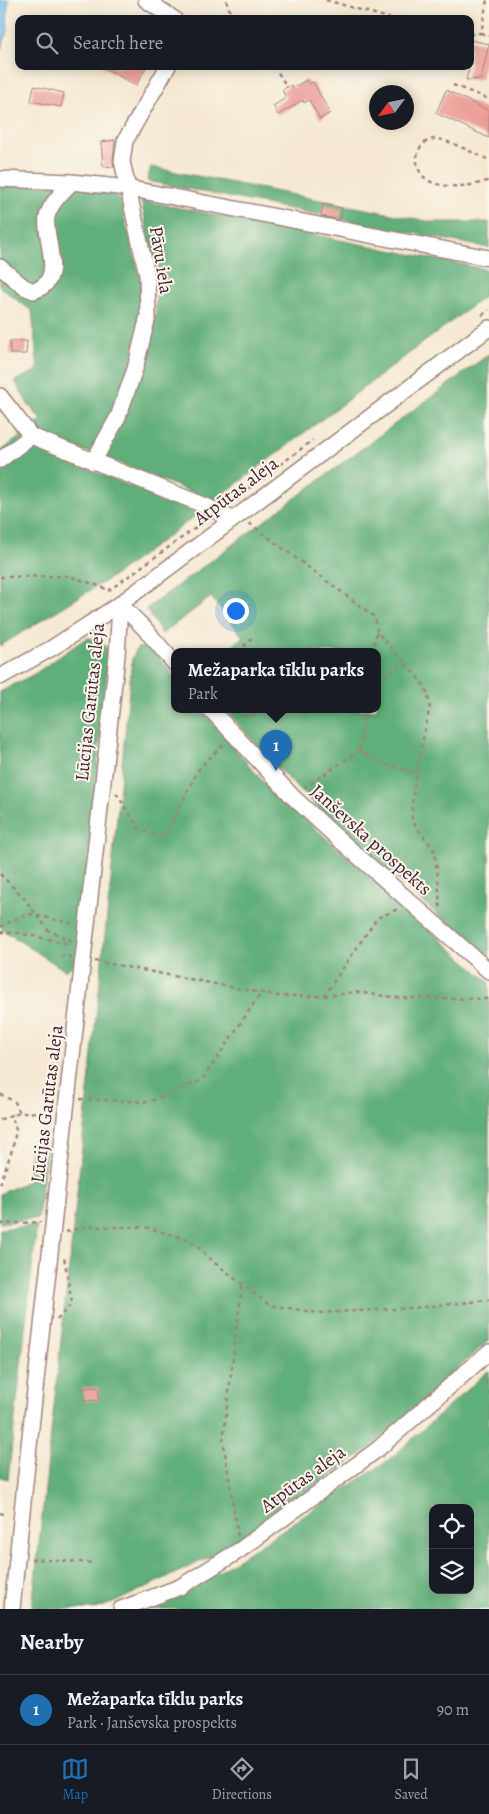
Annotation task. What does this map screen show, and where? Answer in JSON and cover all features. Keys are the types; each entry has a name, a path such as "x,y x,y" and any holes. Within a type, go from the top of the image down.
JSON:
{"street":[{"path":"146,0 168,15"},
{"name":"Pāvu iela","path":"93,462 118,417 135,369 148,316 147,275 122,161 125,141 166,70"},
{"path":"0,179 72,182 127,188 489,258"},
{"path":"0,267 24,287 34,292 42,289 50,278 52,261 47,218 56,199 72,182"},
{"name":"Atpūtas aleja","path":"0,677 52,648 120,604 240,519 489,328"},
{"path":"0,396 30,436 217,512 240,519"},
{"path":"0,460 30,436"},
{"path":"120,604 171,659"},
{"name":"Lūcijas Garūtas aleja","path":"12,1609 56,1228 66,1114 117,656 120,604"},
{"name":"Janševska prospekts","path":"214,713 292,796 411,904 489,971"},
{"name":"Atpūtas aleja","path":"124,1608 180,1587 240,1550 378,1449 489,1352"}],"path":[{"path":"226,0 232,15"},
{"path":"326,0 378,15"},
{"path":"481,34 487,0"},
{"path":"474,34 489,36"},
{"path":"276,70 287,88"},
{"path":"453,85 489,99"},
{"path":"486,159 439,139 427,140 417,154 418,166 422,176 430,182 464,187 489,180"},
{"path":"476,320 489,310"},
{"path":"108,591 315,439"},
{"path":"240,519 258,518"},
{"path":"240,519 375,617 377,632 373,648"},
{"path":"0,577 69,576 108,591 120,604"},
{"path":"377,632 422,682 427,692 430,706 416,773 412,821 434,850 438,876 441,930"},
{"path":"242,648 252,638"},
{"path":"381,677 404,662"},
{"path":"240,713 248,716 256,713"},
{"path":"292,796 359,751 364,713"},
{"path":"103,781 111,784 140,830 163,838 200,767 234,735"},
{"path":"359,751 388,765 416,773"},
{"path":"0,874 23,897 48,930 84,953"},
{"path":"324,996 377,918 411,904"},
{"path":"0,927 22,916 31,914 65,923 87,926"},
{"path":"0,932 19,933 84,953 279,996 324,996 356,992 401,998 489,999"},
{"path":"76,1099 148,1102 202,1080 262,993"},
{"path":"0,1094 15,1102 20,1113"},
{"path":"0,1120 11,1114 20,1113 66,1114"},
{"path":"0,1184 13,1148 16,1130 11,1114"},
{"path":"0,1224 38,1222 56,1228 145,1227 190,1240 242,1285 269,1305 319,1313 413,1308 489,1300"},
{"path":"54,1326 57,1319 72,1303 63,1250"},
{"path":"240,1550 223,1440 242,1285"},
{"path":"17,1558 93,1563"}],"green space":[{"path":"151,167 432,222 489,222 489,248 147,181"},
{"path":"0,180 110,190 119,199 141,279 139,320 132,358 120,395 90,453 53,439 47,452 198,514 118,573 0,646 0,452 42,420 29,406 15,381 38,370 32,311 0,287"},
{"path":"141,200 489,270 489,293 214,501 104,457 122,422 149,350 155,318 157,277"},
{"path":"489,354 489,959 388,871 304,794 264,753 229,713 381,713 381,648 231,648 243,637 211,597 162,634 146,609"},
{"path":"86,638 100,639 109,652 75,963 66,971 4,931 0,925 0,692 36,673"},
{"path":"150,646 171,673 171,713 205,713 265,784 489,982 489,1340 372,1446 229,1548 115,1602 94,1609 32,1609 111,879 132,659 137,648"},
{"path":"47,1145 38,1218 0,1223 0,1194 28,1181 31,1148"},
{"path":"37,1225 8,1479 0,1477 0,1229"},
{"path":"489,1370 489,1609 141,1609 185,1594 389,1460"}],"water":[{"path":"0,0 9,0 7,12 8,31 0,52"}],"building":[{"path":"474,41 489,44 481,79 466,80 469,70 474,70"},
{"path":"109,70 145,70 136,86"},
{"path":"306,80 309,84 313,82 330,113 320,119 309,100 304,103 303,100 278,115 273,106 286,98 282,90 291,85 293,88"},
{"path":"34,86 64,93 61,107 31,101"},
{"path":"446,90 489,111 489,138 436,113"},
{"path":"115,140 114,167 103,166 101,142"},
{"path":"323,204 342,208 340,220 321,216"},
{"path":"10,341 27,341 26,354 10,354"},
{"path":"98,1387 99,1400 84,1401 83,1388"}],"place":[{"name":"Mežaparka tīklu parks","path":"276,771"}]}
